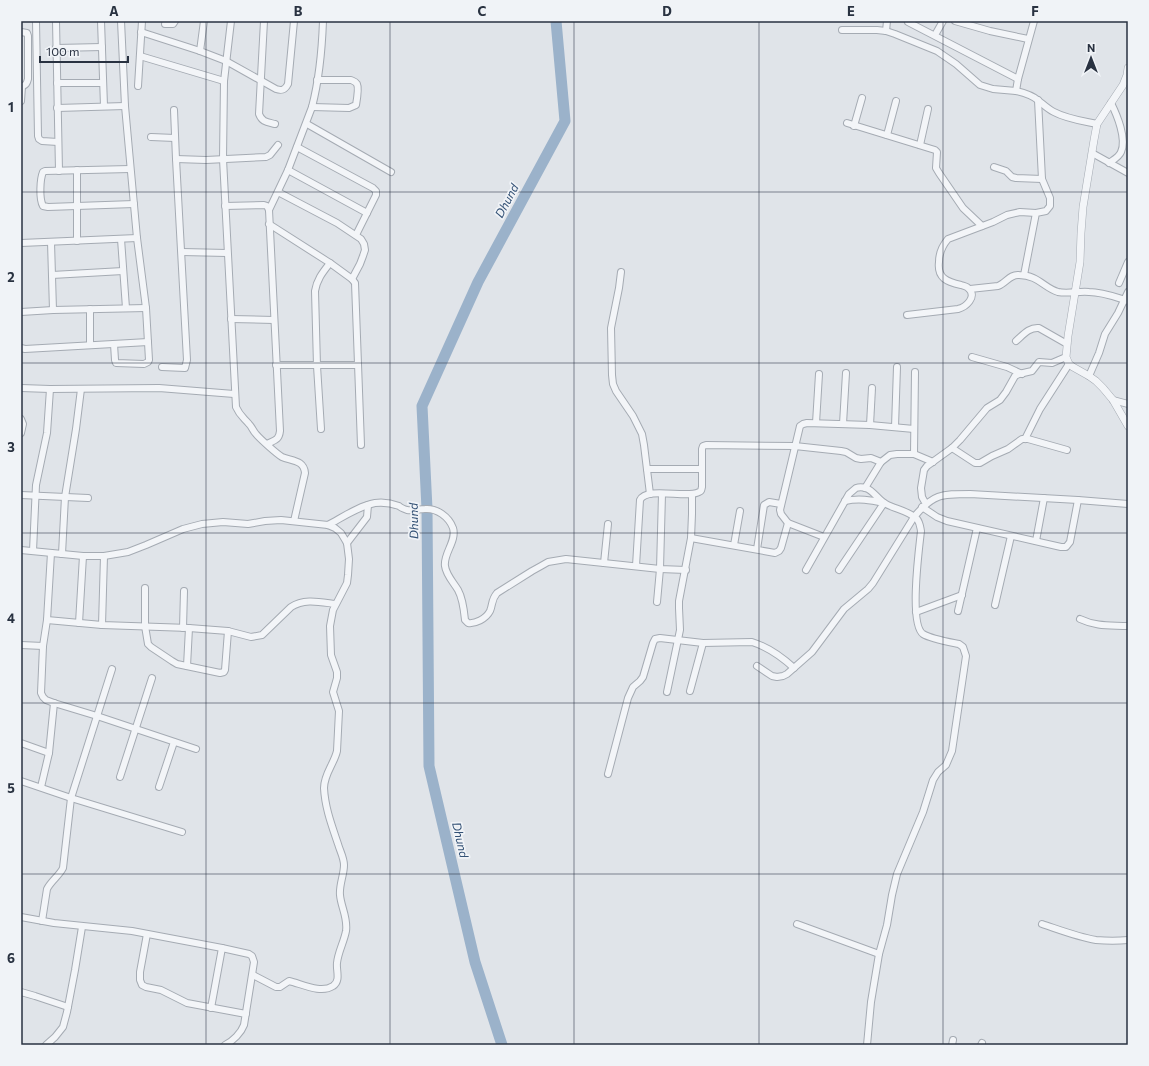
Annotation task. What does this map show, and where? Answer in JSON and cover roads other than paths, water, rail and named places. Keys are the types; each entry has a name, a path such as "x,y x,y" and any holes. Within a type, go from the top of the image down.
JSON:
{"street":[{"path":"36,21 38,136 42,141 58,142"},
{"path":"56,21 59,171"},
{"path":"101,21 104,106"},
{"path":"114,344 116,363 144,364 149,360 146,308 130,169 121,21"},
{"path":"138,86 142,21"},
{"path":"166,24 173,24 175,21"},
{"path":"200,51 204,21"},
{"path":"231,21 224,81 223,159 234,394 238,412 250,425 257,436 282,456 303,464 305,468 306,473 294,521"},
{"path":"264,21 259,114 261,119 264,121 275,124"},
{"path":"141,32 200,51 226,62 280,90 284,90 288,84 294,21"},
{"path":"267,444 277,439 280,431 269,210 288,170 307,124 312,107 317,80 323,21"},
{"path":"886,21 886,31"},
{"path":"935,35 943,21"},
{"path":"955,21 990,31 1028,39"},
{"path":"1016,91 1028,39 1034,21"},
{"path":"908,22 1018,79"},
{"path":"842,30 886,31 912,40 937,51 956,64 980,85 993,89 1029,94 1046,108 1054,112 1097,124"},
{"path":"21,32 27,33 28,36 27,83 22,86 21,101"},
{"path":"56,48 102,47"},
{"path":"140,56 224,81"},
{"path":"1025,439 1040,409 1068,361 1066,344 1076,278 1080,262 1083,207 1097,124 1123,85 1128,68"},
{"path":"21,71 28,72"},
{"path":"312,107 349,108 356,104 357,101 357,85 355,82 351,80 317,80"},
{"path":"57,83 103,83"},
{"path":"854,126 862,98"},
{"path":"1038,100 1042,179 1050,198 1050,206 1046,211 1036,213 1020,212 1007,215 948,239 943,244 940,252 938,263 941,276 946,280 966,286 970,289 1002,285 1013,275 1024,275 1034,278 1057,291 1100,292 1126,300"},
{"path":"887,135 896,101"},
{"path":"1109,163 1122,152 1122,135 1111,103"},
{"path":"58,108 125,106"},
{"path":"920,145 928,109"},
{"path":"162,367 185,368 187,365 174,110"},
{"path":"847,123 935,150 937,152 936,168 939,173 963,208 982,226"},
{"path":"307,124 392,172"},
{"path":"151,137 175,138"},
{"path":"176,159 194,160 266,157 270,155 278,145"},
{"path":"297,147 376,191 376,195 356,234"},
{"path":"1092,153 1128,173"},
{"path":"994,167 1006,171 1012,177 1016,178 1042,179"},
{"path":"130,169 43,172 41,178 41,202 43,206 48,207 134,204"},
{"path":"77,170 77,240"},
{"path":"288,170 367,213"},
{"path":"278,192 356,234 362,239 365,250 352,279"},
{"path":"225,206 261,204 267,206 269,210"},
{"path":"1024,275 1036,213"},
{"path":"269,224 330,263 352,279 355,283 361,445"},
{"path":"21,243 137,238"},
{"path":"121,239 126,308"},
{"path":"51,242 53,310"},
{"path":"182,252 227,253"},
{"path":"1119,283 1128,262"},
{"path":"322,430 317,366 315,291 316,283 330,263"},
{"path":"52,275 123,271"},
{"path":"621,272 611,328 613,384 616,391 634,416 642,434 650,494"},
{"path":"907,315 964,308 970,302 972,293 970,289"},
{"path":"1089,376 1100,352 1105,334 1126,300 1128,292"},
{"path":"21,312 146,308"},
{"path":"90,309 90,345"},
{"path":"231,319 274,320"},
{"path":"1016,341 1031,329 1039,328 1066,344"},
{"path":"21,348 148,342"},
{"path":"972,357 1007,367 1022,374"},
{"path":"1078,500 1070,542 1066,547 1061,547 977,528 937,517 923,502 921,488 924,470 927,466 952,448 987,408 1000,400 1015,376 1032,371 1039,362 1068,361 1082,373 1096,381 1113,400 1128,426"},
{"path":"276,365 358,366"},
{"path":"895,427 896,367"},
{"path":"914,454 915,372"},
{"path":"843,424 846,373"},
{"path":"816,423 819,374"},
{"path":"21,388 158,388 234,394"},
{"path":"870,425 872,388"},
{"path":"33,551 35,496 37,477 47,433 50,389"},
{"path":"62,554 65,497 81,389"},
{"path":"1113,400 1128,404"},
{"path":"21,419 23,424 21,433"},
{"path":"824,537 788,523 781,514 780,510 800,426 807,422 914,428"},
{"path":"952,448 975,463 980,463 992,456 1008,450 1022,439 1067,450"},
{"path":"636,566 640,500 642,497 650,494 698,493 701,490 703,446 795,446 841,451 846,452 856,458 871,458 881,462"},
{"path":"866,488 881,462 890,456 897,454 914,454 933,462"},
{"path":"647,469 702,469"},
{"path":"806,570 849,494 856,488 866,488 884,503"},
{"path":"657,602 660,569 662,494"},
{"path":"667,692 679,640 679,601 691,538 692,494"},
{"path":"757,666 772,676 783,676 812,652 844,609 873,583 911,515 923,502 937,496 953,494 1128,504"},
{"path":"21,495 88,498"},
{"path":"1036,541 1044,498"},
{"path":"845,501 868,499 884,503 911,515 919,521 921,531 916,588 916,612 919,630 929,636 959,644 963,647 966,656 952,751 946,765 938,772 933,780 923,812 900,865 894,888 887,925 879,954 866,1045"},
{"path":"757,549 764,505 769,502 781,504"},
{"path":"328,524 368,505 383,503 390,503 412,511 432,509 439,512 444,516 454,532 446,558 445,567 460,595 465,620 472,624 478,622 488,614 491,610 493,597 497,593 548,562 566,559 660,569 686,570"},
{"path":"839,570 884,503"},
{"path":"347,543 367,517 368,505"},
{"path":"734,545 740,511"},
{"path":"21,550 83,556 104,556 128,552 183,528 192,526 223,522 248,524 273,520 328,524 341,533 347,543 349,558 347,583 335,604 330,626 331,655 337,672 333,692 339,711 337,751 336,757 326,776 324,788 327,810 344,864 340,896 346,919 346,932 337,964 338,978 337,982 330,988 319,989 289,981 280,987 276,987 253,976"},
{"path":"691,538 775,552 779,551 781,548 788,523"},
{"path":"604,563 608,524"},
{"path":"958,612 977,528"},
{"path":"996,606 1011,536"},
{"path":"51,553 47,620 43,646 42,697 54,703 196,749"},
{"path":"79,623 83,556"},
{"path":"102,625 104,556"},
{"path":"145,588 146,640 151,647 172,661 187,666 220,673 224,672 228,632"},
{"path":"184,591 187,666"},
{"path":"916,612 962,595"},
{"path":"47,620 102,625 186,628 228,632 251,638 262,635 296,604 307,602 335,604"},
{"path":"1080,618 1096,625 1128,626"},
{"path":"608,774 628,698 633,687 640,682 643,677 653,643 656,639 660,638 703,643 757,643 784,659 794,668"},
{"path":"690,691 703,643"},
{"path":"21,645 43,646"},
{"path":"42,921 47,889 61,873 63,868 71,798 112,668"},
{"path":"120,777 152,678"},
{"path":"41,787 49,753 54,703"},
{"path":"159,787 174,742"},
{"path":"21,743 49,753"},
{"path":"21,780 71,798 182,832"},
{"path":"21,917 82,926 114,928 246,952 252,956 254,962 246,1014 242,1030 231,1042 225,1045"},
{"path":"797,924 879,954"},
{"path":"1042,924 1096,940 1128,940"},
{"path":"46,1045 63,1027 68,1007 82,926"},
{"path":"147,934 140,972 140,980 142,985 161,990 187,1003 246,1014"},
{"path":"210,1008 222,948"},
{"path":"21,992 68,1007"}],"waterway":[{"name":"Dhund","path":"502,1045 475,962 429,766 427,509 422,406 478,282 565,121 556,21"}]}
